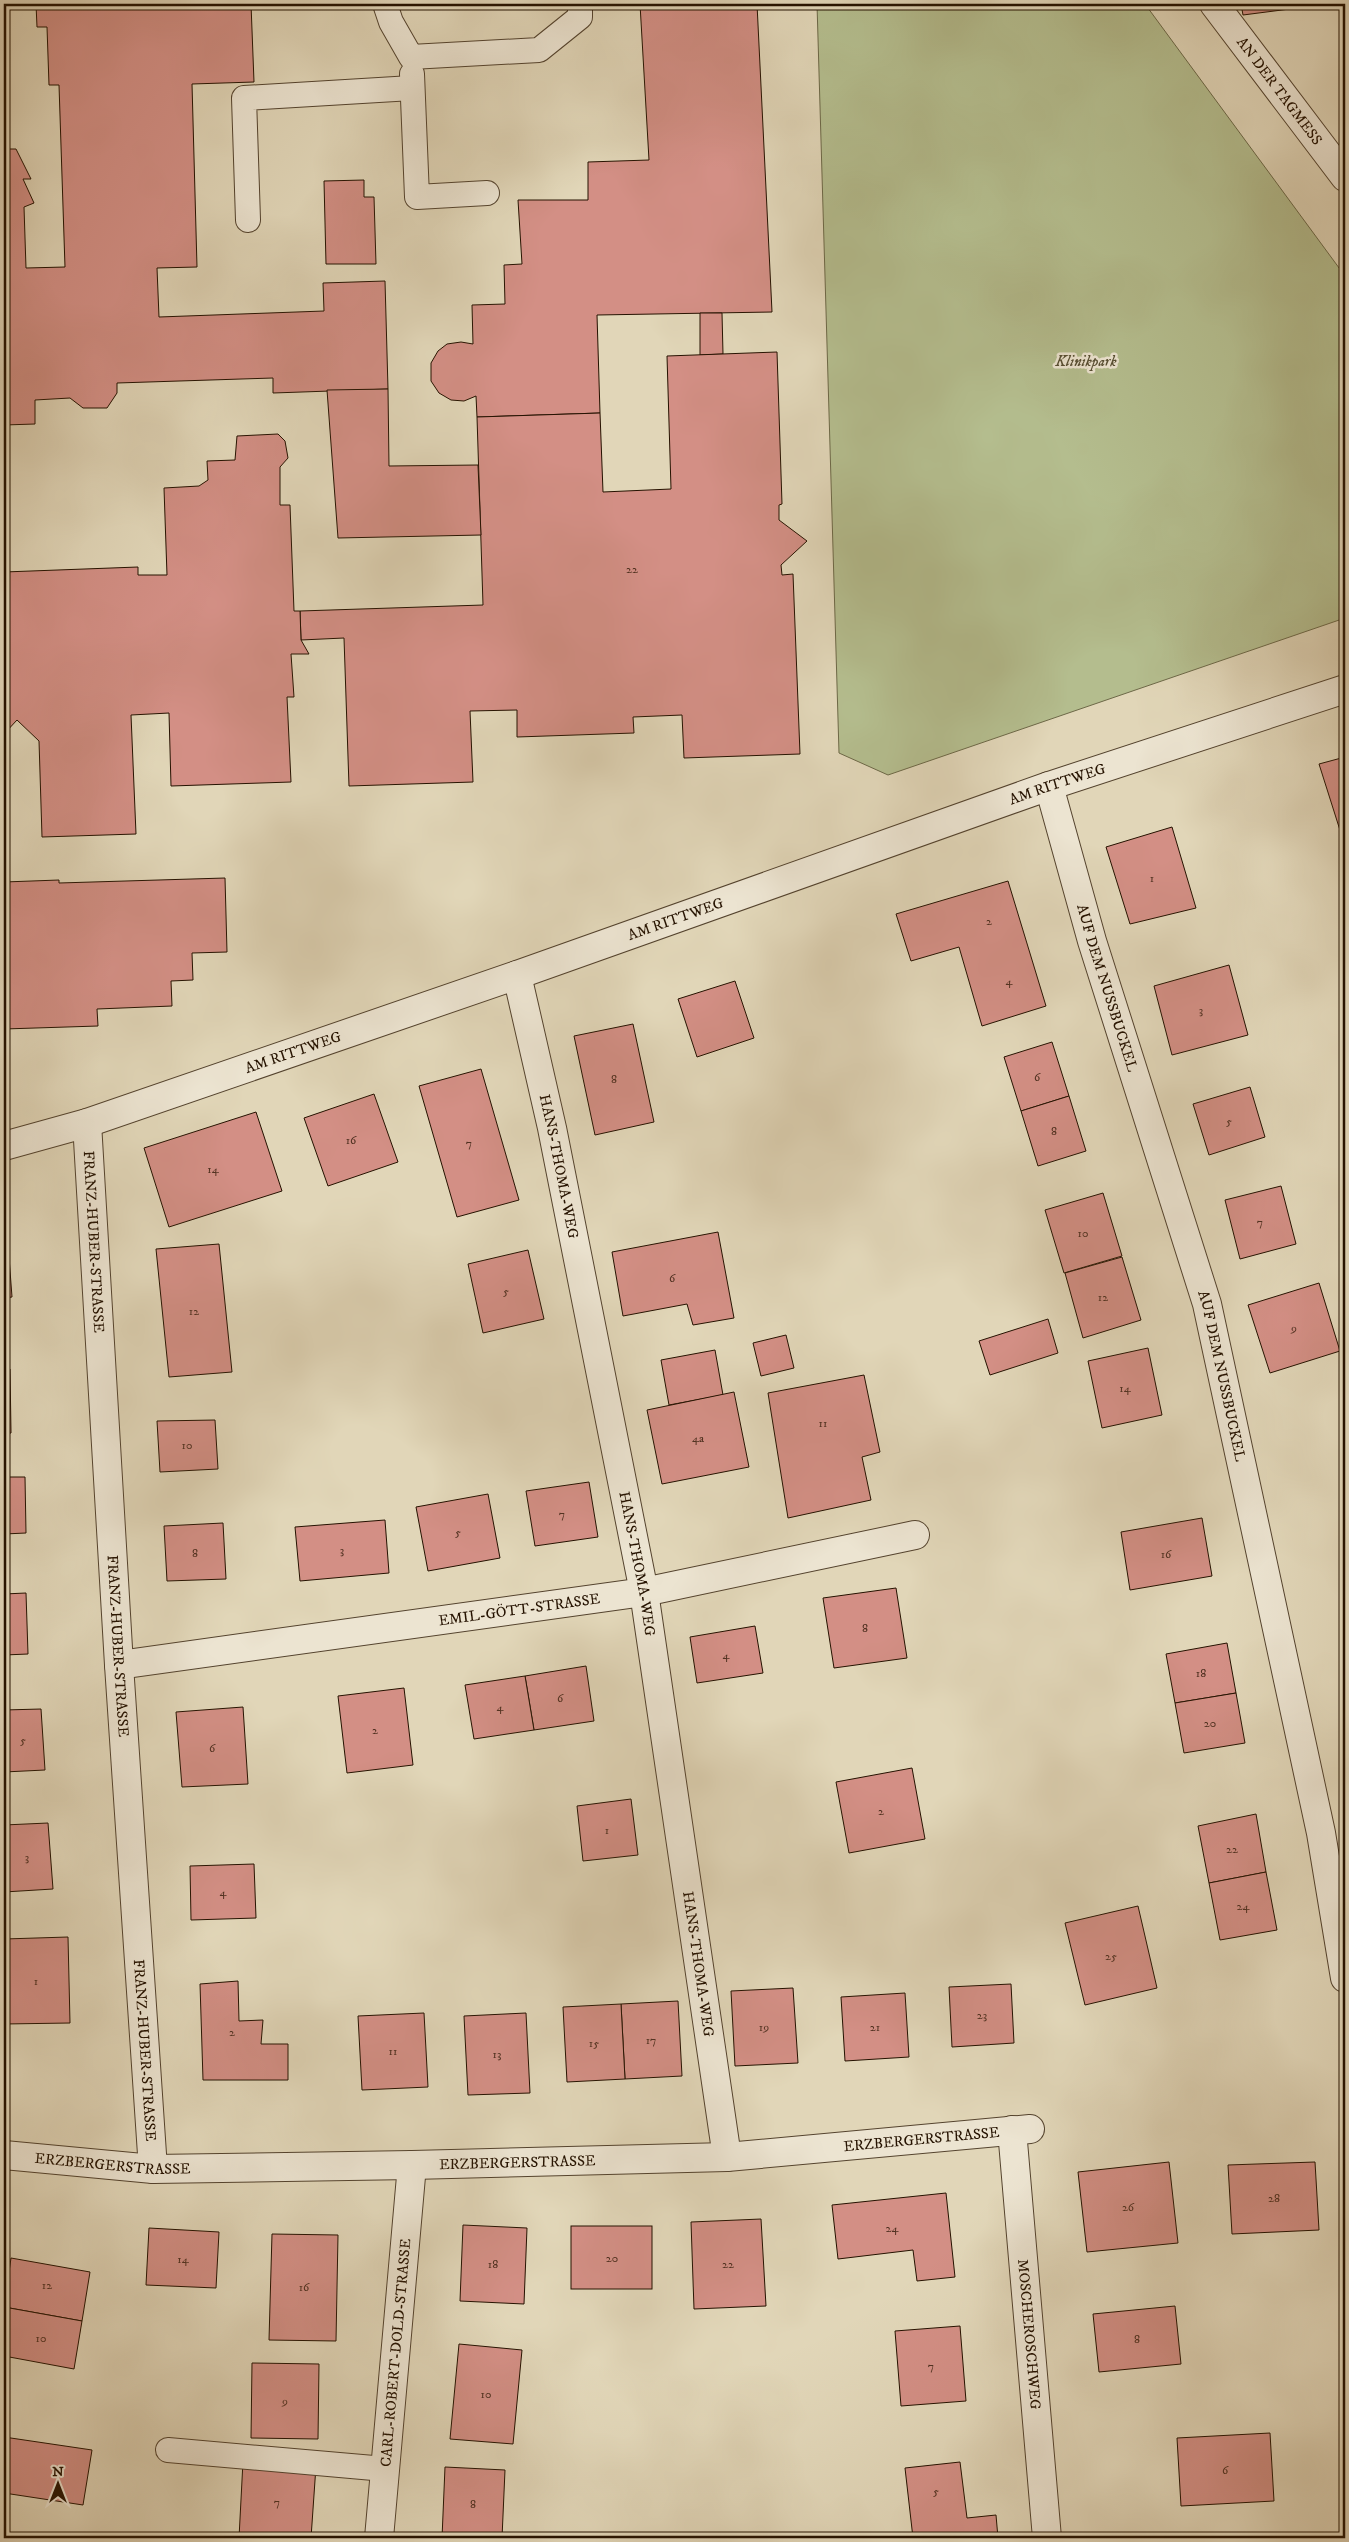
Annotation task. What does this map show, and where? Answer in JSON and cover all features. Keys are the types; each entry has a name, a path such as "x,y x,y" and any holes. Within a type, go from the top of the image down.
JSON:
{"street":[{"name":"AN DER TAGMESS","path":"1214,4 1345,177"},
{"name":"AM RITTWEG","path":"4,1146 87,1122 518,975 1050,786 1345,690"},
{"name":"AUF DEM NUSSBUCKEL","path":"1050,786 1092,941 1207,1304 1321,1833 1345,1978"},
{"name":"HANS-THOMA-WEG","path":"518,975 552,1128 644,1592 727,2157"},
{"name":"FRANZ-HUBER-STRASSE","path":"87,1122 119,1665 153,2169"},
{"name":"EMIL-GÖTT-STRASSE","path":"119,1665 644,1592 915,1535"},
{"name":"ERZBERGERSTRASSE","path":"4,2155 153,2169 412,2166 727,2157 1021,2130"},
{"name":"MOSCHEROSCHWEG","path":"1021,2130 1047,2538"},
{"name":"CARL-ROBERT-DOLD-STRASSE","path":"379,2538 412,2166"}],"lane":[{"path":"385,4 391,22 411,57 417,197 487,193"},
{"path":"411,57 539,50 580,17 580,4"},
{"path":"248,220 244,98 412,88"},
{"path":"168,2450 385,2469"}],"green space":[{"name":"Klinikpark","path":"817,4 1145,4 1345,276 1345,618 888,775 839,753"}],"building":[{"path":"36,4 251,4 254,82 192,84 197,267 157,268 159,317 324,311 323,283 385,281 388,389 273,393 273,378 117,383 117,393 107,408 83,408 70,398 35,400 35,424 4,425 4,149 16,149 31,179 23,179 34,203 24,207 26,268 65,267 59,85 49,85 47,27 37,27"},
{"path":"640,4 757,4 772,312 597,315 600,413 477,417 476,396 464,401 451,400 439,393 431,381 431,363 438,351 447,344 461,342 473,344 472,305 505,304 504,265 522,264 518,200 588,200 588,162 649,160"},
{"path":"1241,4 1313,4 1313,6 1243,15"},
{"path":"364,180 364,197 374,197 376,264 326,264 324,181"},
{"path":"700,313 722,313 723,354 700,355"},
{"path":"777,352 782,504 779,505 779,520 807,541 781,565 782,575 793,574 800,754 684,758 682,715 633,717 634,733 517,737 517,710 470,711 473,782 349,786 344,638 301,640 300,611 483,605 477,417 600,413 603,492 671,489 667,356"},
{"path":"388,389 389,466 478,465 481,535 338,538 327,390"},
{"path":"278,434 285,441 288,458 280,467 280,505 290,505 294,611 300,611 301,640 309,654 291,654 294,697 287,697 291,782 171,786 169,713 131,715 136,834 42,837 39,741 17,720 4,734 4,572 138,567 138,575 167,575 164,488 199,486 208,480 207,461 235,460 237,436"},
{"path":"1345,757 1345,846 1319,764"},
{"path":"1172,827 1196,908 1130,924 1106,847"},
{"path":"225,878 227,952 192,953 193,980 171,981 172,1006 97,1009 98,1026 4,1029 4,882 59,880 59,883"},
{"path":"1008,881 1046,1006 982,1026 959,947 911,961 896,914"},
{"path":"1229,965 1248,1035 1172,1055 1154,986"},
{"path":"735,981 754,1038 697,1057 678,999"},
{"path":"633,1024 654,1122 595,1135 574,1036"},
{"path":"1052,1042 1069,1096 1021,1111 1004,1057"},
{"path":"4,1060 6,1060 7,1101 4,1101"},
{"path":"481,1069 519,1200 457,1217 419,1086"},
{"path":"1250,1087 1265,1137 1209,1155 1193,1104"},
{"path":"374,1094 398,1162 328,1186 304,1118"},
{"path":"1069,1096 1086,1151 1038,1166 1021,1111"},
{"path":"256,1112 282,1191 169,1227 144,1148"},
{"path":"1281,1186 1296,1244 1240,1259 1225,1200"},
{"path":"1103,1193 1122,1256 1064,1273 1045,1210"},
{"path":"718,1232 734,1318 693,1325 687,1304 623,1316 612,1252"},
{"path":"4,1244 8,1244 12,1297 4,1298"},
{"path":"219,1244 232,1372 169,1377 156,1249"},
{"path":"528,1250 544,1319 483,1333 468,1264"},
{"path":"1122,1257 1141,1320 1083,1338 1065,1273"},
{"path":"1319,1283 1340,1351 1270,1373 1248,1305"},
{"path":"1048,1319 1058,1353 990,1375 979,1341"},
{"path":"786,1335 794,1368 761,1376 753,1343"},
{"path":"1148,1348 1162,1415 1102,1428 1088,1361"},
{"path":"715,1350 723,1395 669,1405 661,1360"},
{"path":"4,1369 10,1369 11,1433 4,1434"},
{"path":"864,1375 880,1452 862,1457 871,1500 788,1518 768,1393"},
{"path":"734,1392 749,1467 662,1484 647,1410"},
{"path":"215,1420 218,1469 160,1472 157,1421"},
{"path":"4,1477 25,1477 26,1533 4,1534"},
{"path":"589,1482 598,1537 535,1546 526,1491"},
{"path":"488,1494 500,1558 428,1571 416,1507"},
{"path":"1202,1518 1212,1576 1130,1590 1121,1532"},
{"path":"385,1520 389,1573 300,1581 295,1527"},
{"path":"223,1523 226,1579 167,1581 164,1526"},
{"path":"896,1588 907,1658 834,1668 823,1598"},
{"path":"26,1593 28,1654 4,1655 4,1594"},
{"path":"755,1626 763,1673 697,1683 690,1637"},
{"path":"1227,1643 1236,1693 1175,1703 1166,1654"},
{"path":"586,1666 594,1721 534,1730 525,1676"},
{"path":"525,1676 534,1730 474,1739 465,1685"},
{"path":"404,1688 413,1765 347,1773 338,1696"},
{"path":"1236,1693 1245,1743 1184,1753 1175,1703"},
{"path":"243,1707 248,1784 182,1787 176,1712"},
{"path":"41,1709 45,1770 4,1772 4,1710"},
{"path":"912,1768 925,1839 849,1853 836,1782"},
{"path":"631,1799 638,1855 583,1861 577,1806"},
{"path":"1256,1814 1266,1872 1209,1883 1198,1826"},
{"path":"48,1823 53,1889 4,1892 4,1825"},
{"path":"254,1864 256,1918 191,1920 190,1866"},
{"path":"1266,1872 1277,1930 1220,1940 1209,1883"},
{"path":"1138,1906 1157,1988 1085,2005 1065,1923"},
{"path":"68,1937 70,2023 4,2024 4,1939"},
{"path":"238,1981 239,2021 263,2020 261,2044 288,2044 288,2080 203,2080 200,1984"},
{"path":"1011,1984 1014,2043 952,2047 949,1987"},
{"path":"793,1988 798,2063 735,2066 731,1991"},
{"path":"905,1993 909,2057 845,2061 841,1997"},
{"path":"678,2001 682,2076 625,2079 621,2004"},
{"path":"621,2004 625,2079 567,2082 563,2007"},
{"path":"424,2013 428,2087 362,2090 358,2016"},
{"path":"526,2013 530,2093 468,2095 464,2016"},
{"path":"1169,2162 1178,2243 1087,2252 1078,2172"},
{"path":"1315,2162 1319,2230 1232,2234 1228,2165"},
{"path":"946,2193 955,2277 917,2281 913,2250 838,2259 832,2205"},
{"path":"761,2219 766,2306 694,2309 691,2222"},
{"path":"463,2225 527,2228 524,2304 460,2301"},
{"path":"571,2226 652,2226 652,2289 571,2289"},
{"path":"149,2228 219,2232 216,2288 146,2285"},
{"path":"272,2234 338,2235 336,2341 269,2340"},
{"path":"11,2258 90,2272 82,2321 4,2307"},
{"path":"1175,2306 1181,2364 1099,2372 1093,2314"},
{"path":"4,2307 82,2321 74,2369 4,2356"},
{"path":"960,2326 966,2401 901,2406 895,2331"},
{"path":"459,2344 522,2350 513,2444 450,2439"},
{"path":"252,2363 319,2364 318,2439 251,2438"},
{"path":"1270,2433 1274,2501 1181,2506 1177,2438"},
{"path":"4,2437 92,2450 83,2505 4,2493"},
{"path":"243,2461 316,2466 311,2538 239,2538"},
{"path":"960,2462 967,2518 996,2515 998,2538 913,2538 905,2468"},
{"path":"445,2467 505,2470 502,2538 442,2538"}]}
